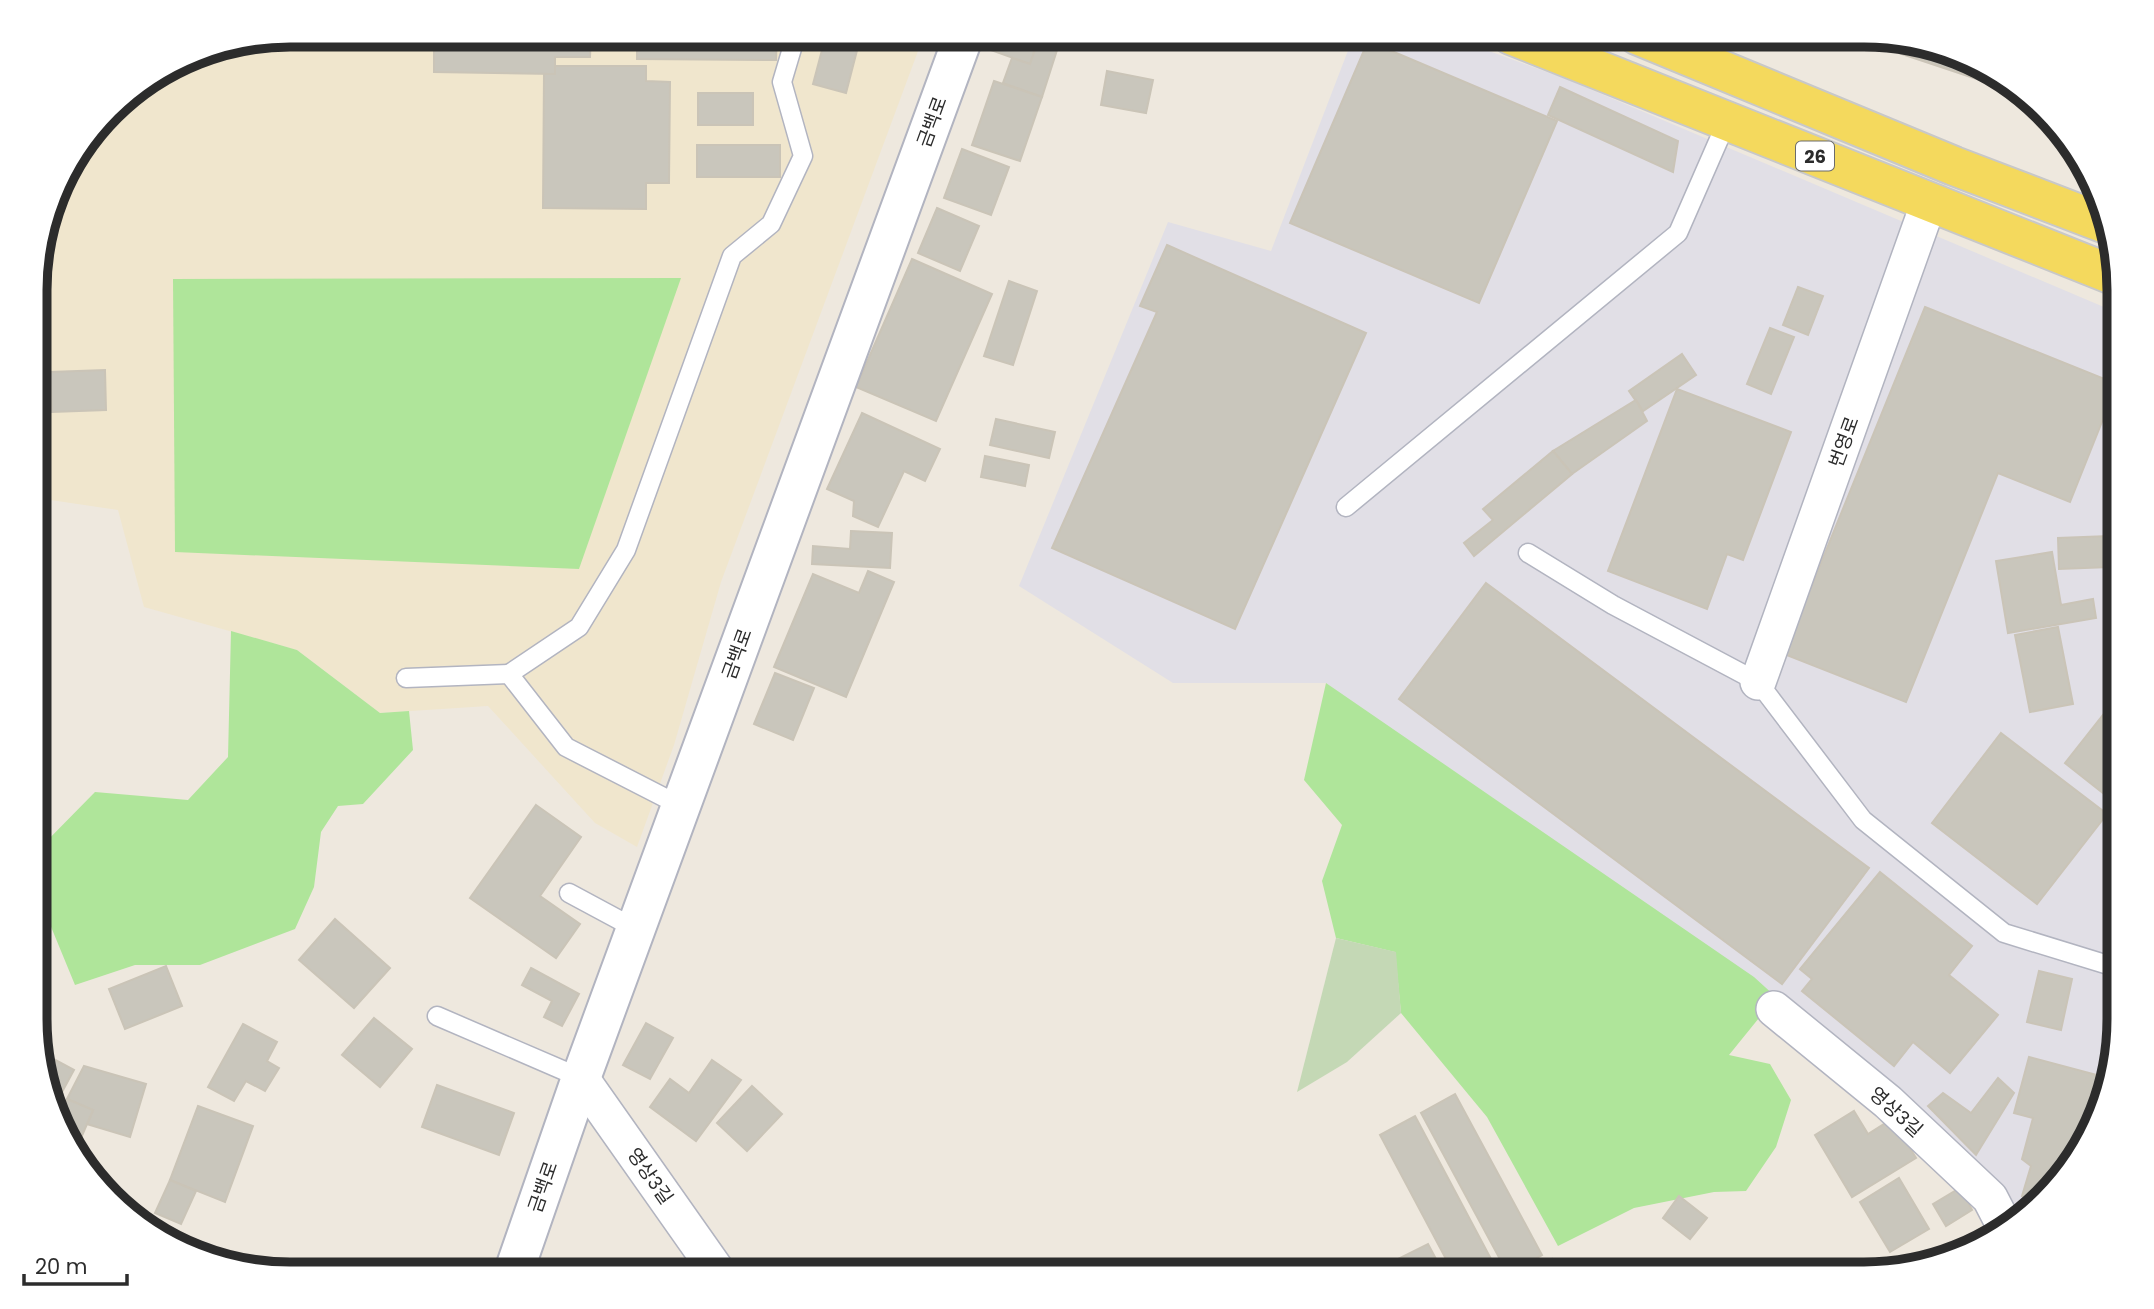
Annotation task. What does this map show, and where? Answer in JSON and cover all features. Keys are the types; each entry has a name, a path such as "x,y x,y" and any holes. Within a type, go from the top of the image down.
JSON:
{"main road":[{"name":"26","path":"1542,47 2106,272"},
{"name":"26","path":"1665,47 1954,166 2096,220"}],"street":[{"name":"금백로","path":"517,1262 581,1078 959,48"},
{"name":"번영로","path":"1758,682 1929,202"},
{"name":"영상3길","path":"1774,1009 1888,1102 1990,1198 2001,1219"},
{"name":"영상3길","path":"581,1078 710,1262"}],"lane":[{"path":"406,678 509,674 579,627 626,550 732,256 771,225 803,156 782,82 792,48"},
{"path":"1346,507 1678,233 1727,121"},
{"path":"1528,553 1613,605 1758,682 1863,820 2004,933 2106,964"},
{"path":"509,674 566,747 681,806"},
{"path":"569,893 636,929"},
{"path":"437,1016 581,1078"}],"shaded area":[{"path":"1349,47 1479,47 1566,79 2106,308 2106,1035 2098,1082 2088,1112 2074,1140 2057,1167 2036,1191 2012,1212 1982,1171 1326,683 1173,683 1019,586 1168,222 1271,251"},
{"path":"274,48 919,48 721,582 674,745 637,847 595,823 488,706 380,713 297,650 144,607 118,510 47,499 49,258 60,212 88,155 130,108 155,88 212,60"}],"green space":[{"path":"681,278 579,569 175,552 173,279"},
{"path":"231,631 297,650 380,713 409,711 413,750 363,804 338,806 321,832 314,887 295,929 200,965 135,965 75,985 47,917 47,841 95,792 188,800 228,757"},
{"path":"1326,683 1754,977 1776,997 1729,1055 1770,1064 1791,1100 1776,1147 1746,1191 1714,1192 1634,1208 1558,1246 1487,1117 1401,1013 1395,952 1336,938 1322,881 1342,825 1304,780"},
{"path":"1336,938 1396,952 1401,1013 1347,1062 1297,1092"}],"building":[{"path":"1365,47 1383,47 1557,121 1479,303 1290,223"},
{"path":"434,48 590,48 590,57 555,57 555,74 434,72"},
{"path":"637,48 776,48 776,60 637,59"},
{"path":"823,48 858,48 846,93 813,84"},
{"path":"984,48 1036,48 1030,64"},
{"path":"1036,48 1058,48 1042,97 1003,83 1012,58 1030,64"},
{"path":"1887,49 1927,56 1957,66 1991,84"},
{"path":"555,66 646,66 646,81 670,82 669,183 646,183 646,209 543,208 544,74 555,74"},
{"path":"1107,71 1153,80 1146,113 1101,105"},
{"path":"994,81 1042,97 1020,161 972,145"},
{"path":"1560,87 1678,141 1673,172 1548,115"},
{"path":"698,93 753,93 753,125 698,125"},
{"path":"697,145 780,145 780,177 697,177"},
{"path":"962,149 1009,167 991,215 944,198"},
{"path":"937,208 979,226 960,271 918,253"},
{"path":"1167,245 1366,333 1235,629 1052,548 1157,312 1140,306"},
{"path":"912,259 992,294 936,421 856,387"},
{"path":"1009,281 1037,291 1013,365 984,356"},
{"path":"1798,287 1823,296 1808,335 1783,325"},
{"path":"1925,307 2106,380 2106,412 2070,502 1998,473 1906,702 1784,654"},
{"path":"1770,328 1794,337 1771,394 1747,384"},
{"path":"1682,354 1696,375 1643,411 1629,391"},
{"path":"105,370 106,410 52,412 50,372"},
{"path":"1677,389 1791,432 1743,560 1727,554 1707,609 1608,571"},
{"path":"1636,400 1647,421 1572,474 1553,451"},
{"path":"862,413 940,449 925,481 904,471 878,527 853,516 854,501 827,489"},
{"path":"996,419 1055,432 1049,458 990,445"},
{"path":"1553,451 1572,474 1474,556 1464,543 1493,520 1483,509"},
{"path":"985,456 1029,465 1025,486 981,477"},
{"path":"851,531 892,533 890,568 812,564 813,546 850,549"},
{"path":"2106,536 2106,567 2059,569 2058,538"},
{"path":"2052,552 2061,605 2093,599 2096,618 2008,633 1996,561"},
{"path":"868,571 894,582 846,697 774,667 813,574 859,593"},
{"path":"1486,583 1869,868 1782,984 1399,699"},
{"path":"2058,627 2073,704 2030,712 2015,635"},
{"path":"775,673 814,688 793,740 754,724"},
{"path":"2106,711 2106,795 2065,763"},
{"path":"2001,733 2106,813 2037,904 1932,823"},
{"path":"536,805 581,837 540,896 580,924 556,958 470,898"},
{"path":"1880,872 1972,946 1949,975 1998,1015 1950,1073 1913,1042 1894,1066 1802,991 1812,979 1800,969"},
{"path":"335,919 390,968 354,1008 299,960"},
{"path":"166,966 182,1006 125,1029 109,989"},
{"path":"531,968 579,994 562,1026 544,1017 552,1001 522,985"},
{"path":"2039,971 2072,979 2061,1030 2027,1022"},
{"path":"374,1018 412,1049 380,1087 342,1055"},
{"path":"646,1023 673,1038 650,1079 623,1065"},
{"path":"243,1024 277,1042 267,1061 279,1068 265,1091 246,1081 234,1101 208,1087"},
{"path":"50,1057 74,1070 60,1095"},
{"path":"2029,1057 2100,1076 2088,1112 2074,1140 2057,1167 2028,1198 2022,1196 2031,1166 2022,1159 2033,1118 2014,1113"},
{"path":"712,1060 741,1080 696,1141 650,1107 670,1079 689,1093"},
{"path":"84,1066 146,1084 130,1137 87,1124 93,1110 67,1099"},
{"path":"1998,1078 2014,1093 1976,1155 1928,1106 1943,1093 1971,1113"},
{"path":"437,1085 514,1113 499,1155 422,1127"},
{"path":"752,1086 782,1114 747,1151 717,1123"},
{"path":"1455,1094 1542,1255 1531,1261 1501,1261 1421,1113"},
{"path":"67,1099 93,1110 80,1140 72,1126 64,1106"},
{"path":"198,1106 253,1126 225,1202 170,1180"},
{"path":"1854,1111 1868,1134 1892,1119 1916,1158 1852,1197 1815,1135"},
{"path":"1415,1116 1492,1261 1447,1261 1380,1135"},
{"path":"1899,1178 1929,1229 1890,1252 1860,1202"},
{"path":"170,1180 196,1191 181,1224 155,1213"},
{"path":"1960,1188 1972,1210 1946,1226 1933,1204"},
{"path":"1679,1196 1707,1218 1690,1239 1663,1218"},
{"path":"1428,1244 1437,1261 1393,1261"}]}
